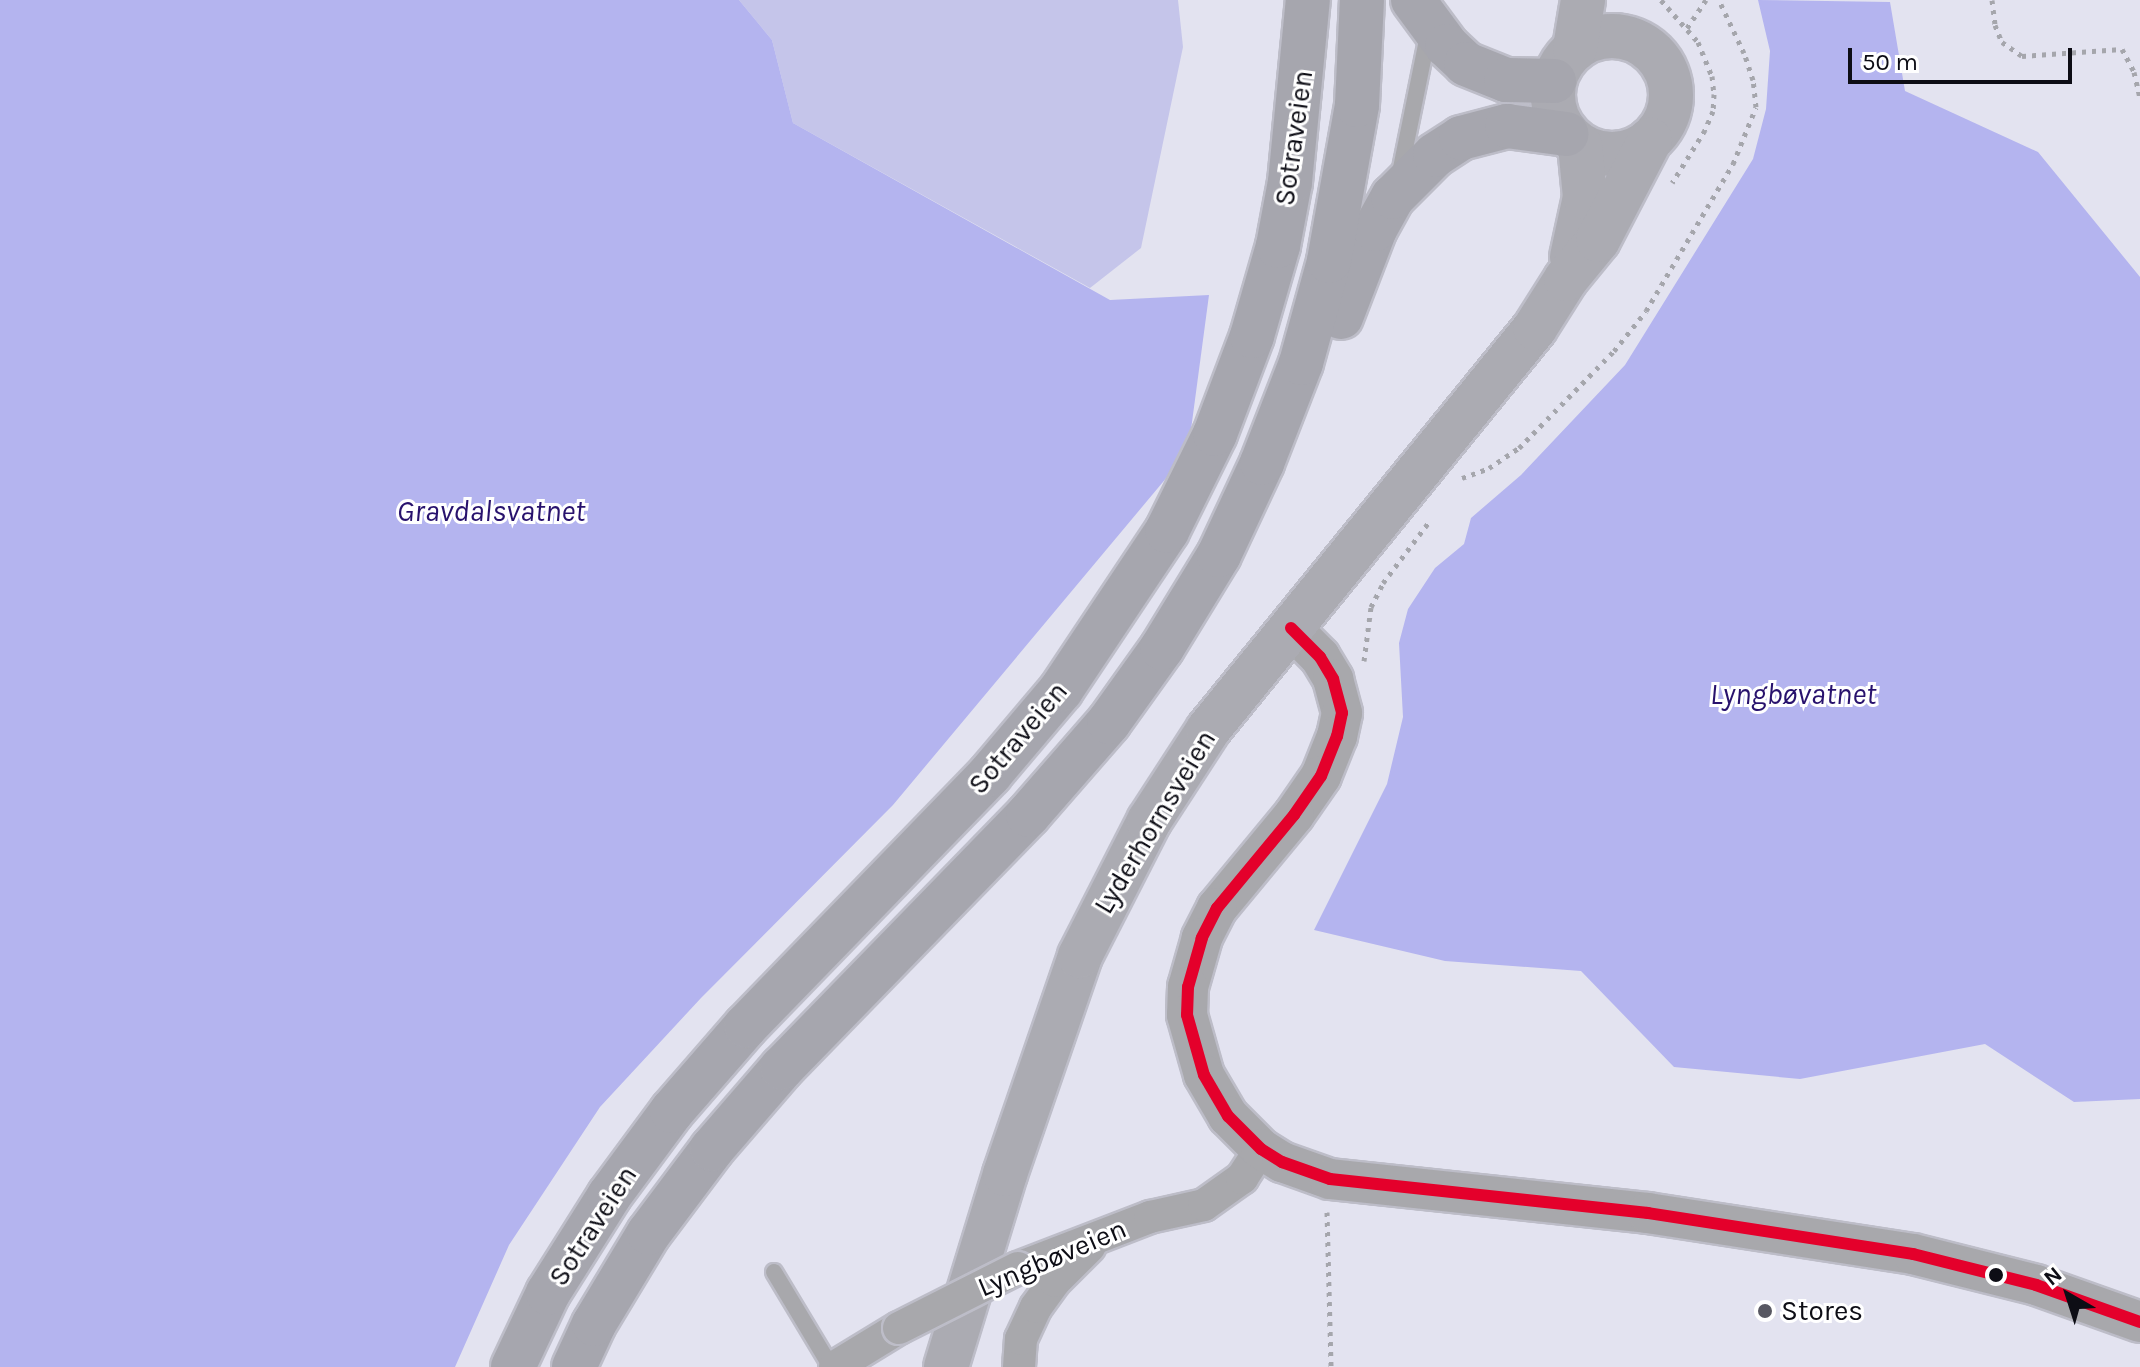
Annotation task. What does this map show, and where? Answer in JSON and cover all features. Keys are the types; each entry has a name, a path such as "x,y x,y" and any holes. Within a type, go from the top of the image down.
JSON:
{"highway":[{"name":"Sotraveien","path":"574,1367 594,1324 649,1233 712,1149 782,1068 1028,815 1099,733 1162,648 1219,555 1262,463 1301,363 1329,261 1357,105 1362,0"},
{"name":"Sotraveien","path":"513,1367 548,1293 609,1196 672,1111 746,1026 990,774 1061,690 1167,531 1215,434 1252,336 1278,246 1290,182 1308,5"},
{"path":"1426,8 1466,64 1485,74 1506,80 1564,64"},
{"path":"1219,555 1284,473 1361,260 1393,197 1435,155 1481,130 1507,126 1573,140"}],"main road":[{"path":"1583,0 1552,100 1573,140 1612,155 1633,151 1650,140 1664,124 1671,94 1664,64 1668,39"},
{"path":"1623,0 1668,39"},
{"path":"1564,64 1593,38 1613,35 1633,39 1668,39"},
{"name":"Lyderhornsveien","path":"1566,279 1585,197 1585,171 1573,140"},
{"name":"Lyderhornsveien","path":"946,1367 1042,1062 1080,956 1102,908 1173,780 1208,730 1535,328 1566,279 1598,240 1650,140"}],"street":[{"path":"1291,628 1320,657 1333,679 1342,713 1337,736 1321,776 1294,815 1217,908 1202,938 1188,987 1187,1015 1204,1075 1228,1116 1261,1149 1302,1171 1330,1179 1679,1217 1913,1254 2036,1285 2140,1322"},
{"name":"Lyngbøveien","path":"833,1367 899,1328 1018,1268 1107,1231 1204,1205 1242,1178 1261,1149"},
{"path":"1019,1367 1021,1339 1036,1307 1063,1272 1107,1231"}],"lane":[{"path":"1393,197 1406,150 1426,8"},
{"name":"Lyngbøveien","path":"774,1272 833,1367"}],"path":[{"path":"1668,39 1706,0"},
{"path":"1462,478 1489,468 1519,448 1614,351 1646,311 1733,164 1756,107 1753,80 1744,53 1719,0"},
{"path":"1992,0 2002,42 2022,56 2122,49 2134,72 2140,99"},
{"path":"1364,664 1365,672"},
{"path":"1327,1203 1331,1367"}],"shaded area":[{"path":"739,0 1178,0 1183,47 1141,248 1090,288 793,123 772,40"}],"water":[{"name":"Gravdalsvatnet","path":"0,0 739,0 772,40 793,123 1110,300 1209,295 1188,452 893,805 701,998 600,1107 509,1245 455,1367 0,1367"},
{"name":"Lyngbøvatnet","path":"1758,0 1890,2 1905,91 2038,152 2140,277 2140,1099 2074,1102 1985,1044 1800,1079 1674,1067 1581,971 1445,961 1314,930 1387,784 1403,717 1399,643 1408,609 1435,568 1464,544 1471,518 1521,475 1625,365 1753,159 1766,109 1770,51"}],"transit line":[{"path":"1291,628 1320,657 1333,679 1342,713 1337,736 1321,776 1294,815 1217,908 1202,938 1188,987 1187,1015 1204,1075 1228,1116 1261,1149 1282,1162 1330,1179 1648,1213 1913,1254 2036,1285 2140,1322"}],"place":[{"name":"Stores","path":"1765,1311"}]}
